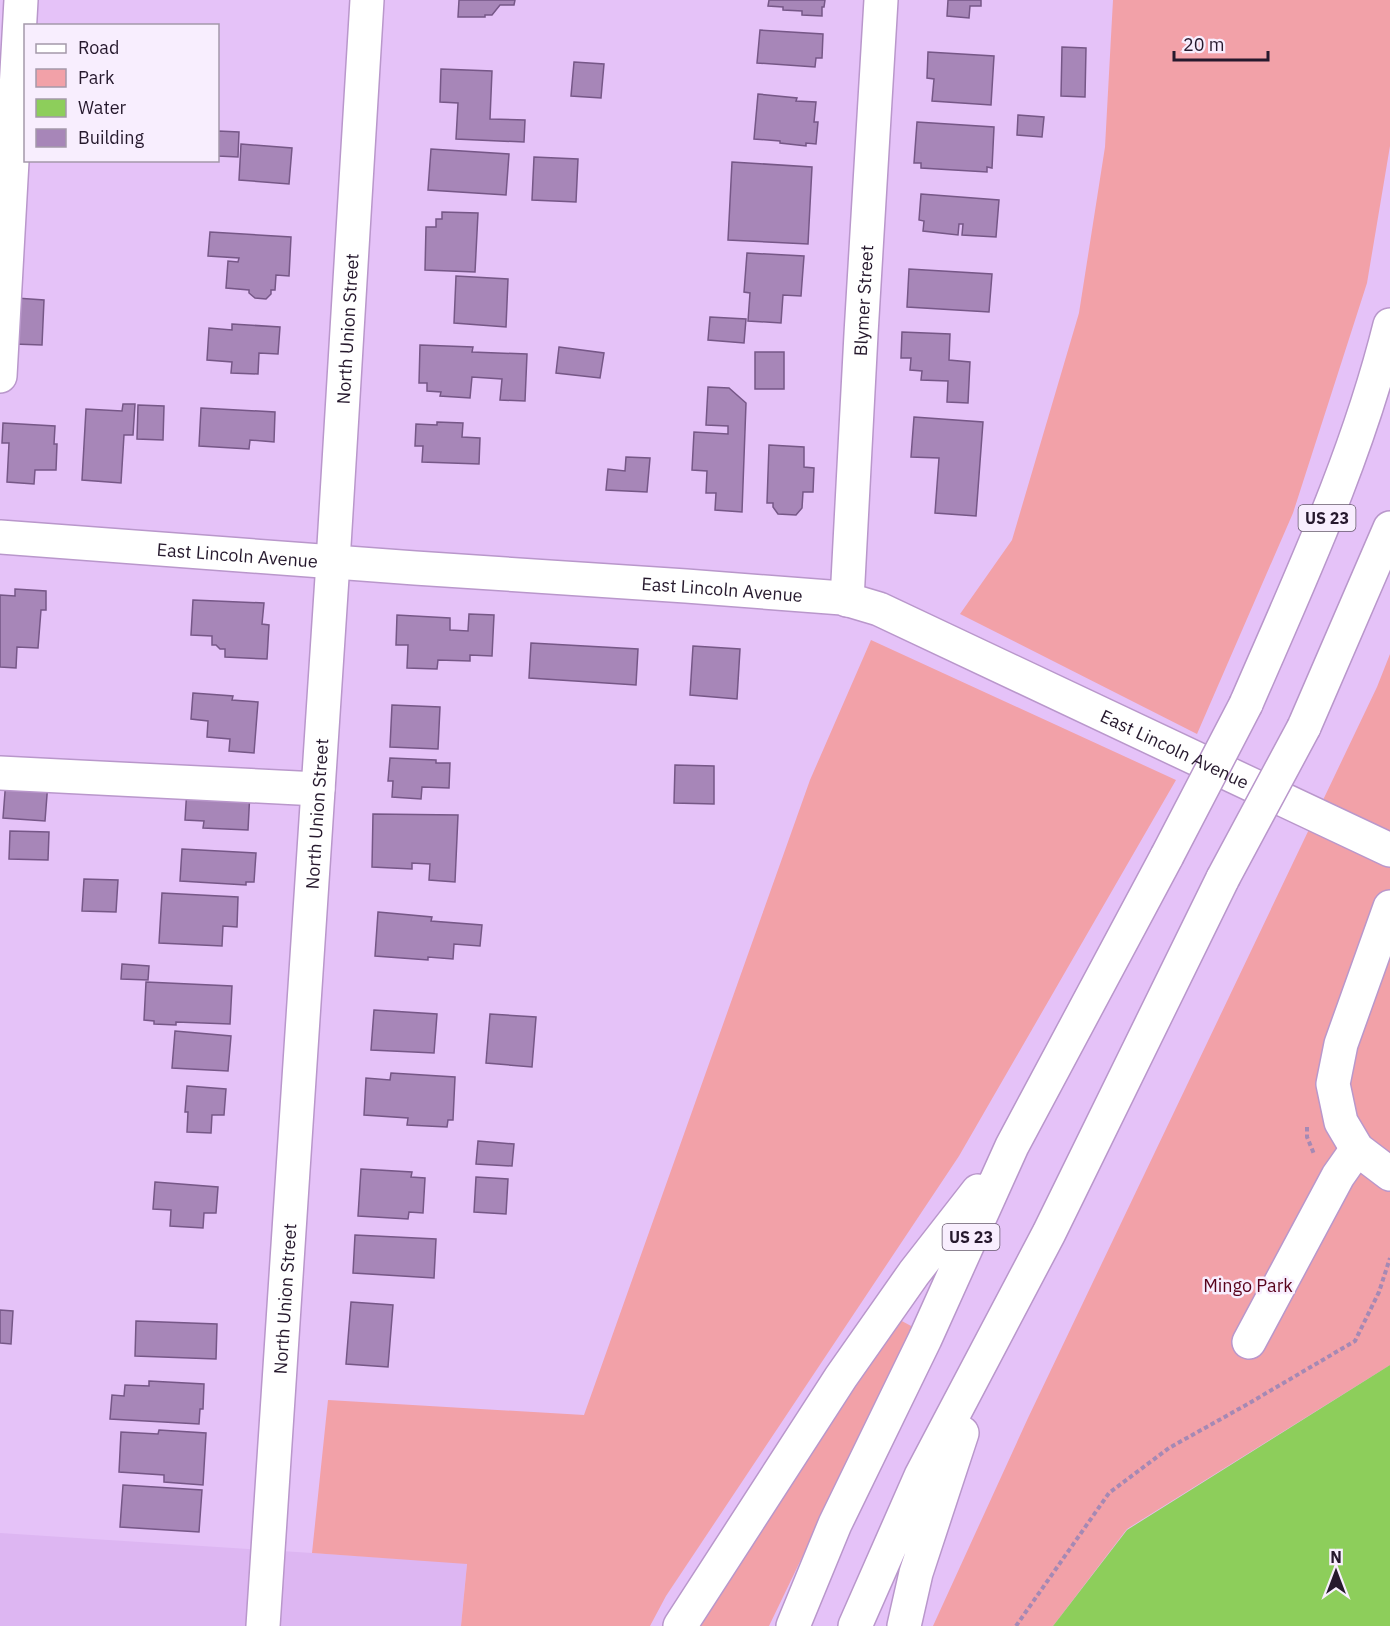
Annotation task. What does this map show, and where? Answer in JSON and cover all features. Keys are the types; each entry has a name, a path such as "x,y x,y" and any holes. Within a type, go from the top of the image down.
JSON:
{"main road":[{"path":"0,376 21,0"},
{"name":"North Union Street","path":"263,1626 333,562 367,0"},
{"name":"Blymer Street","path":"847,600 881,0"},
{"name":"US 23","path":"793,1626 835,1524 924,1339 1012,1146 1246,704 1327,518 1348,463 1390,325"},
{"path":"855,1626 921,1476 1054,1223 1223,878 1304,727 1390,528"},
{"name":"East Lincoln Avenue","path":"0,537 843,598 879,609 1390,850"},
{"path":"0,773 318,789"},
{"path":"1390,907 1341,1044 1333,1084 1341,1122 1357,1149 1390,1174"},
{"path":"680,1626 841,1377 914,1274 1012,1146"},
{"path":"1249,1342 1338,1176 1357,1149"},
{"path":"904,1626 916,1573 992,1342"}],"path":[{"path":"1016,1626 1108,1493 1168,1448 1355,1341 1379,1292 1390,1258"}],"shaded area":[{"path":"0,1533 467,1563 461,1626 0,1626"}],"green space":[{"path":"1113,0 1390,0 1390,146 1367,283 1293,513 1197,734 960,614 1012,540 1079,313 1105,147"},
{"path":"871,640 1176,780 959,1156 666,1596 650,1626 461,1626 467,1564 312,1553 328,1400 584,1415 810,780"},
{"name":"Mingo Park","path":"1390,654 1390,1365 1127,1529 1053,1626 933,1626 1028,1418 1377,687"},
{"path":"898,1319 913,1327 769,1626 695,1626"}],"water":[{"path":"1390,1365 1390,1626 1053,1626 1127,1530"}],"building":[{"path":"459,0 515,0 514,5 500,5 492,15 458,17"},
{"path":"769,0 825,0 822,16 802,15 802,11 768,6"},
{"path":"948,0 981,0 981,6 970,6 969,18 947,16"},
{"path":"760,30 823,34 822,58 816,58 815,67 757,63"},
{"path":"1062,47 1086,48 1085,97 1061,96"},
{"path":"928,52 994,56 991,105 932,101 934,79 927,78"},
{"path":"574,62 604,64 601,98 571,96"},
{"path":"441,69 492,71 490,119 525,120 524,142 456,139 458,103 440,102"},
{"path":"758,94 816,102 814,122 818,122 816,144 806,143 806,146 754,139"},
{"path":"1018,115 1044,117 1042,137 1017,135"},
{"path":"917,122 994,127 992,168 987,167 987,172 921,168 921,163 914,163"},
{"path":"219,131 239,132 238,157 219,156"},
{"path":"241,144 292,148 289,184 239,180"},
{"path":"431,149 509,154 506,195 428,190"},
{"path":"534,157 578,159 576,202 532,200"},
{"path":"732,162 812,167 808,244 728,240"},
{"path":"921,194 999,200 996,237 962,235 963,224 959,224 958,235 923,231 924,221 919,220"},
{"path":"442,212 478,213 475,272 425,270 426,227 436,227 436,219 442,219"},
{"path":"210,232 291,237 289,276 276,275 275,290 271,290 271,294 266,299 255,298 249,290 226,288 228,261 238,262 239,258 208,256"},
{"path":"747,253 804,256 801,296 783,295 781,323 748,321 750,293 744,292"},
{"path":"909,269 992,274 989,312 907,307"},
{"path":"456,276 508,279 506,327 454,323"},
{"path":"16,298 44,300 42,345 14,344"},
{"path":"710,317 746,319 744,343 708,340"},
{"path":"232,324 280,327 278,354 259,353 258,374 231,373 232,362 207,360 209,328 232,330"},
{"path":"902,332 950,334 949,360 970,362 968,403 947,402 948,381 921,380 922,371 910,370 911,358 901,358"},
{"path":"420,345 473,347 472,352 527,354 525,401 500,400 502,379 472,377 470,398 440,396 441,392 427,391 427,383 419,383"},
{"path":"559,347 604,353 600,378 556,373"},
{"path":"755,352 784,352 784,389 755,389"},
{"path":"708,387 729,388 746,403 742,512 715,510 716,493 706,493 707,471 692,470 694,432 728,434 728,426 706,425"},
{"path":"123,404 135,404 133,435 124,435 121,483 82,480 86,409 122,411"},
{"path":"138,405 164,406 163,440 137,439"},
{"path":"201,408 275,412 274,442 250,440 249,449 199,446"},
{"path":"914,417 983,422 976,516 935,513 939,458 911,457"},
{"path":"437,422 463,423 462,437 480,438 479,464 422,462 423,446 415,446 416,424 437,425"},
{"path":"3,423 55,426 56,470 35,470 34,484 7,482 9,443 2,443"},
{"path":"769,445 804,447 804,467 814,468 813,492 803,492 802,508 796,515 778,514 773,503 767,503"},
{"path":"626,457 650,458 647,492 606,490 608,469 625,471"},
{"path":"15,589 46,591 46,610 41,610 38,648 17,647 16,668 0,667 0,595 15,596"},
{"path":"193,600 264,603 262,624 269,625 267,659 225,657 225,649 212,645 212,636 191,635"},
{"path":"469,614 494,615 492,656 470,655 470,661 438,660 437,669 407,668 408,645 396,645 397,615 450,618 450,630 468,631"},
{"path":"531,643 638,649 636,685 529,678"},
{"path":"693,646 740,649 737,699 690,695"},
{"path":"193,693 233,696 232,700 258,702 254,753 229,751 230,739 207,737 208,721 191,719"},
{"path":"392,705 440,707 438,749 390,747"},
{"path":"390,758 436,760 436,763 450,763 449,788 422,787 421,799 392,797 393,781 388,781"},
{"path":"675,765 714,766 714,804 674,803"},
{"path":"6,779 48,782 45,821 3,818"},
{"path":"187,788 250,791 248,830 203,828 204,821 185,820"},
{"path":"373,814 458,815 455,882 429,880 430,864 412,863 412,869 372,867"},
{"path":"10,831 49,832 48,860 9,859"},
{"path":"182,849 256,853 254,882 246,882 246,885 180,881"},
{"path":"84,879 118,880 116,912 82,911"},
{"path":"162,893 238,897 237,927 223,926 222,946 159,943"},
{"path":"378,912 432,917 431,921 482,925 480,946 454,944 453,959 428,957 428,960 375,956"},
{"path":"122,964 149,966 148,980 121,979"},
{"path":"146,982 232,986 230,1024 176,1022 176,1025 154,1024 154,1021 144,1020"},
{"path":"374,1010 437,1014 434,1053 371,1050"},
{"path":"490,1014 536,1017 532,1067 486,1063"},
{"path":"175,1031 231,1036 228,1071 172,1068"},
{"path":"391,1073 455,1077 453,1120 448,1120 447,1127 407,1125 408,1118 364,1115 366,1078 390,1080"},
{"path":"187,1086 226,1089 224,1115 212,1115 211,1133 187,1132 188,1112 185,1112"},
{"path":"478,1141 514,1144 512,1166 476,1164"},
{"path":"361,1169 412,1172 411,1177 425,1178 423,1213 409,1212 408,1219 358,1216"},
{"path":"476,1177 508,1179 506,1214 474,1212"},
{"path":"155,1182 218,1187 216,1213 204,1213 203,1228 170,1226 171,1210 153,1209"},
{"path":"355,1235 436,1239 434,1278 353,1273"},
{"path":"351,1302 393,1305 388,1367 346,1364"},
{"path":"0,1310 13,1311 11,1344 0,1343"},
{"path":"136,1321 217,1324 216,1359 135,1356"},
{"path":"149,1381 204,1384 203,1409 200,1409 199,1424 110,1419 112,1395 124,1396 125,1385 149,1386"},
{"path":"159,1430 206,1433 203,1485 164,1482 164,1475 119,1472 121,1432 158,1434"},
{"path":"123,1485 202,1490 199,1532 120,1527"}]}
